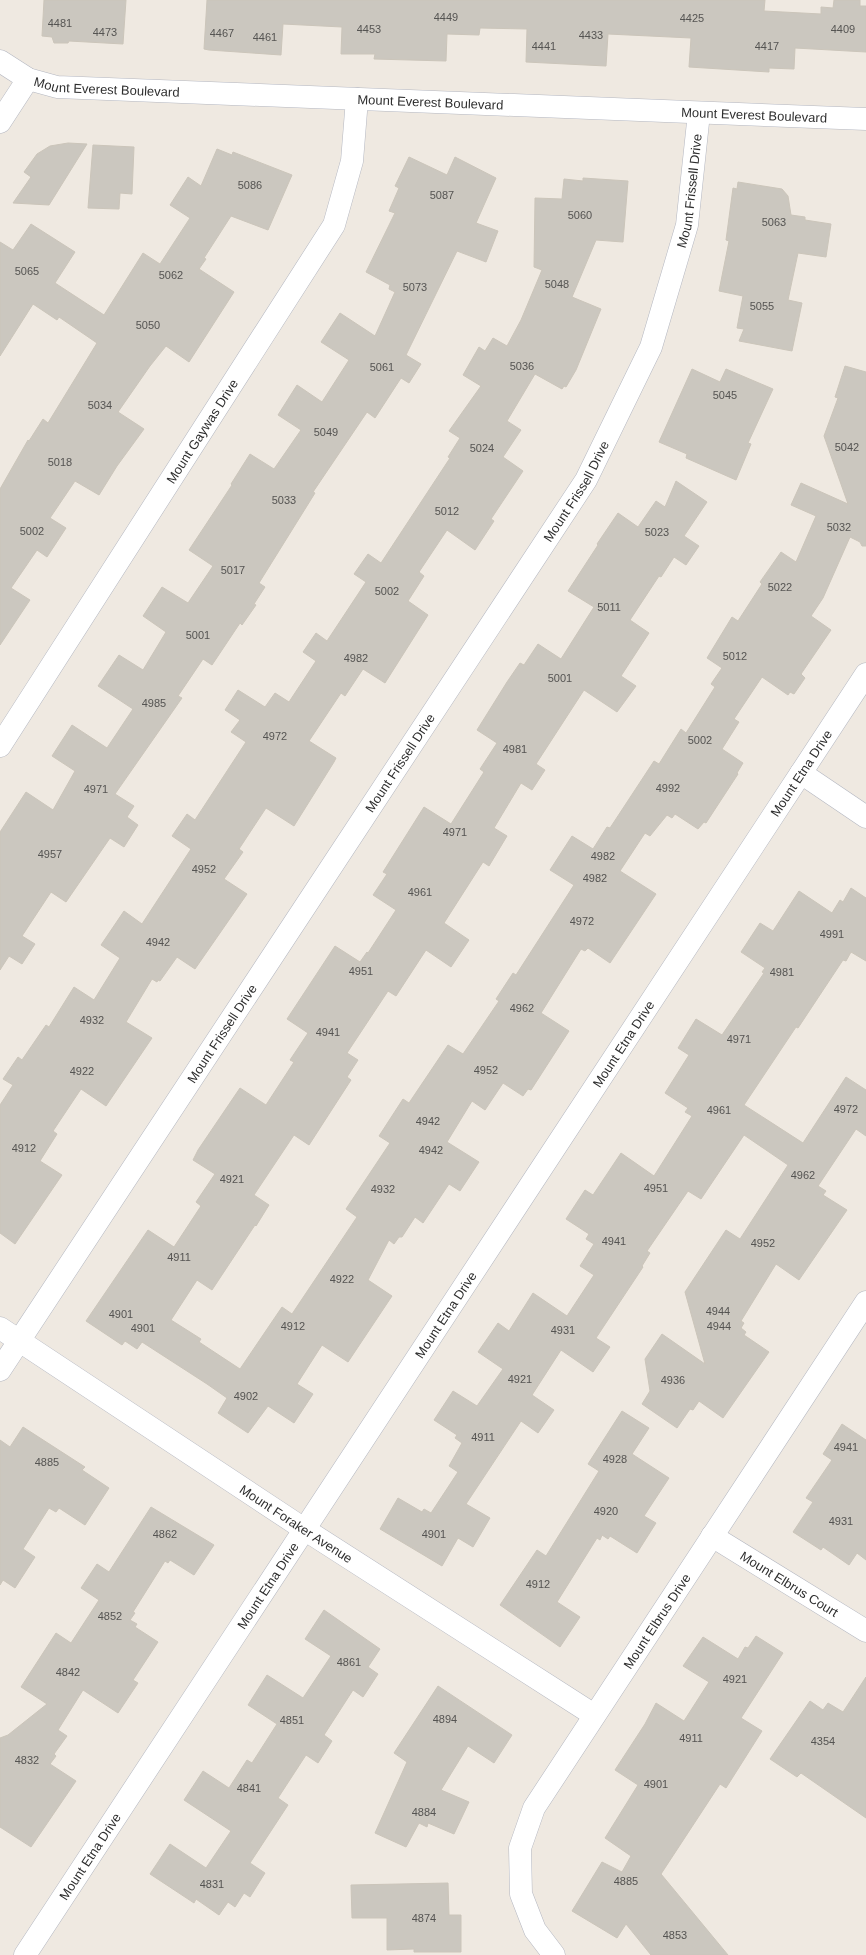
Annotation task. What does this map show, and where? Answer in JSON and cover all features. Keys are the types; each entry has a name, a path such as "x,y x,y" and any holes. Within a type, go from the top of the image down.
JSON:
{"street":[{"name":"Mount Everest Boulevard","path":"0,61 28,79 57,87 866,119"},
{"path":"0,122 28,79"},
{"name":"Mount Gaywas Drive","path":"0,746 334,225 352,161 357,99"},
{"name":"Mount Frissell Drive","path":"0,1370 586,480 651,347 687,225 699,113"},
{"name":"Mount Etna Drive","path":"25,1955 866,674"},
{"path":"801,774 866,817"},
{"name":"Mount Elbrus Drive","path":"554,1955 535,1930 520,1894 520,1848 534,1808 866,1302"},
{"name":"Mount Foraker Avenue","path":"0,1328 304,1529 594,1715"},
{"name":"Mount Elbrus Court","path":"712,1536 866,1631"}],"building":[{"path":"44,0 126,0 123,44 69,41 68,43 54,43 52,37 42,36"},
{"path":"207,0 765,0 764,11 821,14 821,7 833,8 834,0 860,0 860,6 866,6 866,52 795,48 794,69 769,68 769,72 689,67 691,38 608,34 606,66 526,62 527,29 480,28 479,35 447,34 446,61 374,59 375,54 341,54 342,27 283,24 281,55 209,50 204,49"},
{"path":"68,143 87,144 49,205 13,203 31,177 24,172 37,154 50,146"},
{"path":"93,145 134,147 132,194 120,193 119,209 88,208"},
{"path":"217,149 232,155 233,152 292,175 268,230 231,216 204,258 206,259 199,269 234,292 189,362 166,346 118,412 144,429 117,466 99,495 75,481 50,518 66,528 47,557 37,550 11,588 30,600 0,645 0,489 28,440 29,441 43,419 48,423 97,343 59,317 57,320 33,304 0,356 0,242 13,250 31,224 75,252 55,283 104,315 143,253 160,264 190,218 170,205 188,177 201,186"},
{"path":"409,157 447,175 455,157 496,178 476,223 498,231 486,262 457,251 406,355 421,364 409,383 401,378 375,418 367,412 313,492 315,493 259,583 265,587 254,604 256,605 242,625 240,623 212,665 203,659 178,696 182,698 115,794 134,806 127,817 138,825 124,847 110,838 66,902 51,892 22,936 35,944 22,964 9,956 0,970 0,832 26,792 53,810 75,771 52,756 72,725 107,748 133,709 98,686 119,655 143,670 166,632 143,616 162,587 188,603 213,566 189,550 232,485 231,484 250,454 274,469 301,430 278,415 297,385 322,402 349,360 321,342 340,313 375,336 395,292 389,289 390,285 366,272 395,213 389,211 399,188 395,186"},
{"path":"583,178 628,181 623,242 596,240 572,297 601,309 576,370 566,387 564,386 562,389 535,374 507,421 521,430 503,457 523,471 491,519 494,521 475,550 447,530 419,572 424,576 408,601 428,615 385,683 363,669 345,696 341,693 309,741 336,758 334,762 294,826 266,808 239,849 243,852 224,879 247,894 195,969 177,957 160,981 158,980 157,982 152,979 126,1022 152,1038 106,1106 81,1089 53,1131 57,1134 40,1161 62,1175 15,1244 0,1233 0,1105 13,1085 3,1079 18,1057 22,1060 46,1025 49,1027 74,987 94,1000 120,958 101,945 124,911 142,924 191,849 172,836 187,814 195,820 246,742 231,732 240,720 225,710 238,690 265,707 275,693 289,702 316,661 303,652 316,633 327,641 366,582 354,574 368,554 381,563 450,458 448,457 460,438 449,431 481,386 463,375 479,347 485,351 493,338 507,346 521,320 542,270 534,267 535,198 562,199 564,179 583,181"},
{"path":"738,182 782,189 788,196 791,215 805,217 805,220 831,224 826,257 798,253 788,300 802,303 792,351 739,341 744,329 737,328 743,296 719,291 729,241 726,240 733,188 737,189"},
{"path":"845,366 866,372 866,546 862,546 860,542 850,537 823,598 811,616 831,630 801,674 805,678 794,694 790,692 788,695 762,677 734,719 739,722 722,749 743,763 737,773 738,774 706,823 704,822 698,829 675,814 672,818 667,815 650,836 645,833 620,871 656,894 610,963 588,948 585,951 581,949 541,1013 569,1031 531,1090 528,1089 523,1096 503,1083 485,1110 472,1101 447,1142 479,1162 460,1191 449,1184 423,1223 415,1217 402,1237 399,1237 394,1244 389,1240 368,1280 392,1296 348,1362 322,1345 297,1384 313,1394 294,1423 268,1406 248,1433 218,1413 227,1398 207,1384 142,1342 137,1349 125,1341 122,1345 86,1321 148,1230 174,1247 201,1206 196,1202 215,1174 193,1160 198,1150 240,1088 266,1105 294,1062 290,1060 308,1033 287,1019 335,946 360,962 367,952 368,953 396,910 373,895 387,874 383,872 424,807 451,824 484,772 480,769 497,743 477,730 507,682 520,663 524,665 538,644 561,659 594,607 568,591 598,545 597,544 618,513 638,527 656,501 665,507 676,481 707,502 684,536 699,546 686,565 674,557 661,577 659,576 630,620 649,633 621,676 636,686 617,712 584,690 536,764 545,770 532,790 521,783 494,828 507,836 489,866 483,862 444,923 469,940 451,967 426,950 396,996 388,991 347,1053 358,1060 347,1077 351,1080 309,1145 294,1135 254,1195 269,1205 256,1226 255,1225 212,1290 197,1280 171,1320 201,1339 199,1342 240,1369 282,1307 292,1314 357,1217 346,1209 390,1143 379,1136 403,1099 409,1103 448,1045 463,1054 499,1001 496,999 513,973 516,975 574,885 550,870 572,836 593,849 607,827 610,828 654,761 659,764 681,729 686,733 715,687 711,684 722,668 707,658 732,617 738,621 762,584 760,582 781,552 796,562 816,516 791,505 801,483 848,504 824,436 838,398 835,397"},
{"path":"692,369 720,382 726,369 773,389 748,443 751,444 736,480 686,458 687,454 659,442"},
{"path":"851,888 866,898 866,961 851,952 846,961 843,960 744,1105 803,1143 846,1077 866,1090 866,1136 856,1129 818,1186 826,1191 823,1195 847,1210 799,1280 776,1264 741,1321 744,1323 741,1328 746,1332 744,1335 769,1352 723,1418 699,1401 693,1410 690,1409 677,1428 642,1404 650,1391 645,1359 662,1334 705,1364 685,1292 726,1230 740,1239 788,1165 744,1135 701,1199 688,1191 647,1251 650,1253 642,1266 643,1267 596,1338 610,1347 593,1372 561,1350 532,1395 554,1410 538,1433 521,1421 466,1504 490,1518 473,1547 458,1538 442,1566 380,1529 398,1498 422,1512 424,1509 431,1513 458,1472 449,1466 462,1443 455,1438 457,1435 434,1420 453,1391 477,1406 503,1369 478,1352 498,1323 509,1331 533,1293 567,1316 594,1275 580,1266 594,1244 586,1239 589,1234 566,1219 585,1190 593,1195 621,1153 654,1176 692,1116 685,1112 688,1108 665,1093 689,1055 678,1048 696,1019 722,1035 764,973 762,972 765,968 741,952 760,923 773,931 799,891 832,913 840,900 843,902"},
{"path":"622,1411 649,1428 632,1454 669,1478 644,1516 656,1523 637,1553 610,1536 608,1539 602,1535 600,1540 597,1538 557,1602 580,1617 560,1647 500,1605 537,1550 546,1556 599,1471 588,1464"},
{"path":"842,1424 866,1440 866,1560 857,1553 849,1565 823,1547 821,1550 793,1532 813,1502 806,1498 832,1460 823,1454"},
{"path":"23,1427 85,1467 82,1470 109,1488 85,1525 59,1508 56,1512 49,1508 23,1549 35,1557 15,1588 3,1580 0,1585 0,1440 10,1447"},
{"path":"151,1507 214,1545 194,1575 170,1560 168,1563 165,1561 133,1612 135,1613 130,1620 137,1624 135,1627 158,1642 133,1680 138,1683 118,1713 83,1690 58,1730 67,1736 54,1754 56,1756 50,1764 76,1781 31,1847 0,1827 0,1738 8,1735 47,1704 21,1687 56,1633 71,1643 99,1600 81,1588 97,1564 109,1572"},
{"path":"324,1610 380,1649 368,1667 378,1674 363,1697 353,1690 324,1735 332,1741 318,1763 306,1755 278,1798 288,1805 250,1863 265,1873 250,1897 244,1893 235,1907 228,1902 219,1915 196,1899 194,1903 150,1874 170,1844 206,1868 231,1831 184,1800 203,1771 229,1788 247,1760 252,1763 277,1724 248,1705 267,1675 303,1698 331,1656 305,1639"},
{"path":"756,1636 783,1653 741,1718 762,1731 726,1788 720,1784 661,1874 728,1955 651,1955 626,1924 617,1938 572,1911 602,1862 622,1872 631,1856 605,1838 638,1785 615,1770 645,1724 656,1703 684,1721 709,1682 683,1666 703,1637 738,1659 745,1647 748,1648"},
{"path":"866,1677 866,1818 801,1773 797,1777 770,1759 810,1701 823,1710 828,1703 843,1712"},
{"path":"438,1686 512,1735 494,1763 468,1746 441,1790 469,1802 454,1834 428,1823 427,1827 419,1823 406,1847 375,1833 407,1762 394,1753"},
{"path":"448,1883 449,1915 461,1915 461,1952 414,1952 414,1949 387,1950 387,1918 352,1918 351,1885"}]}
